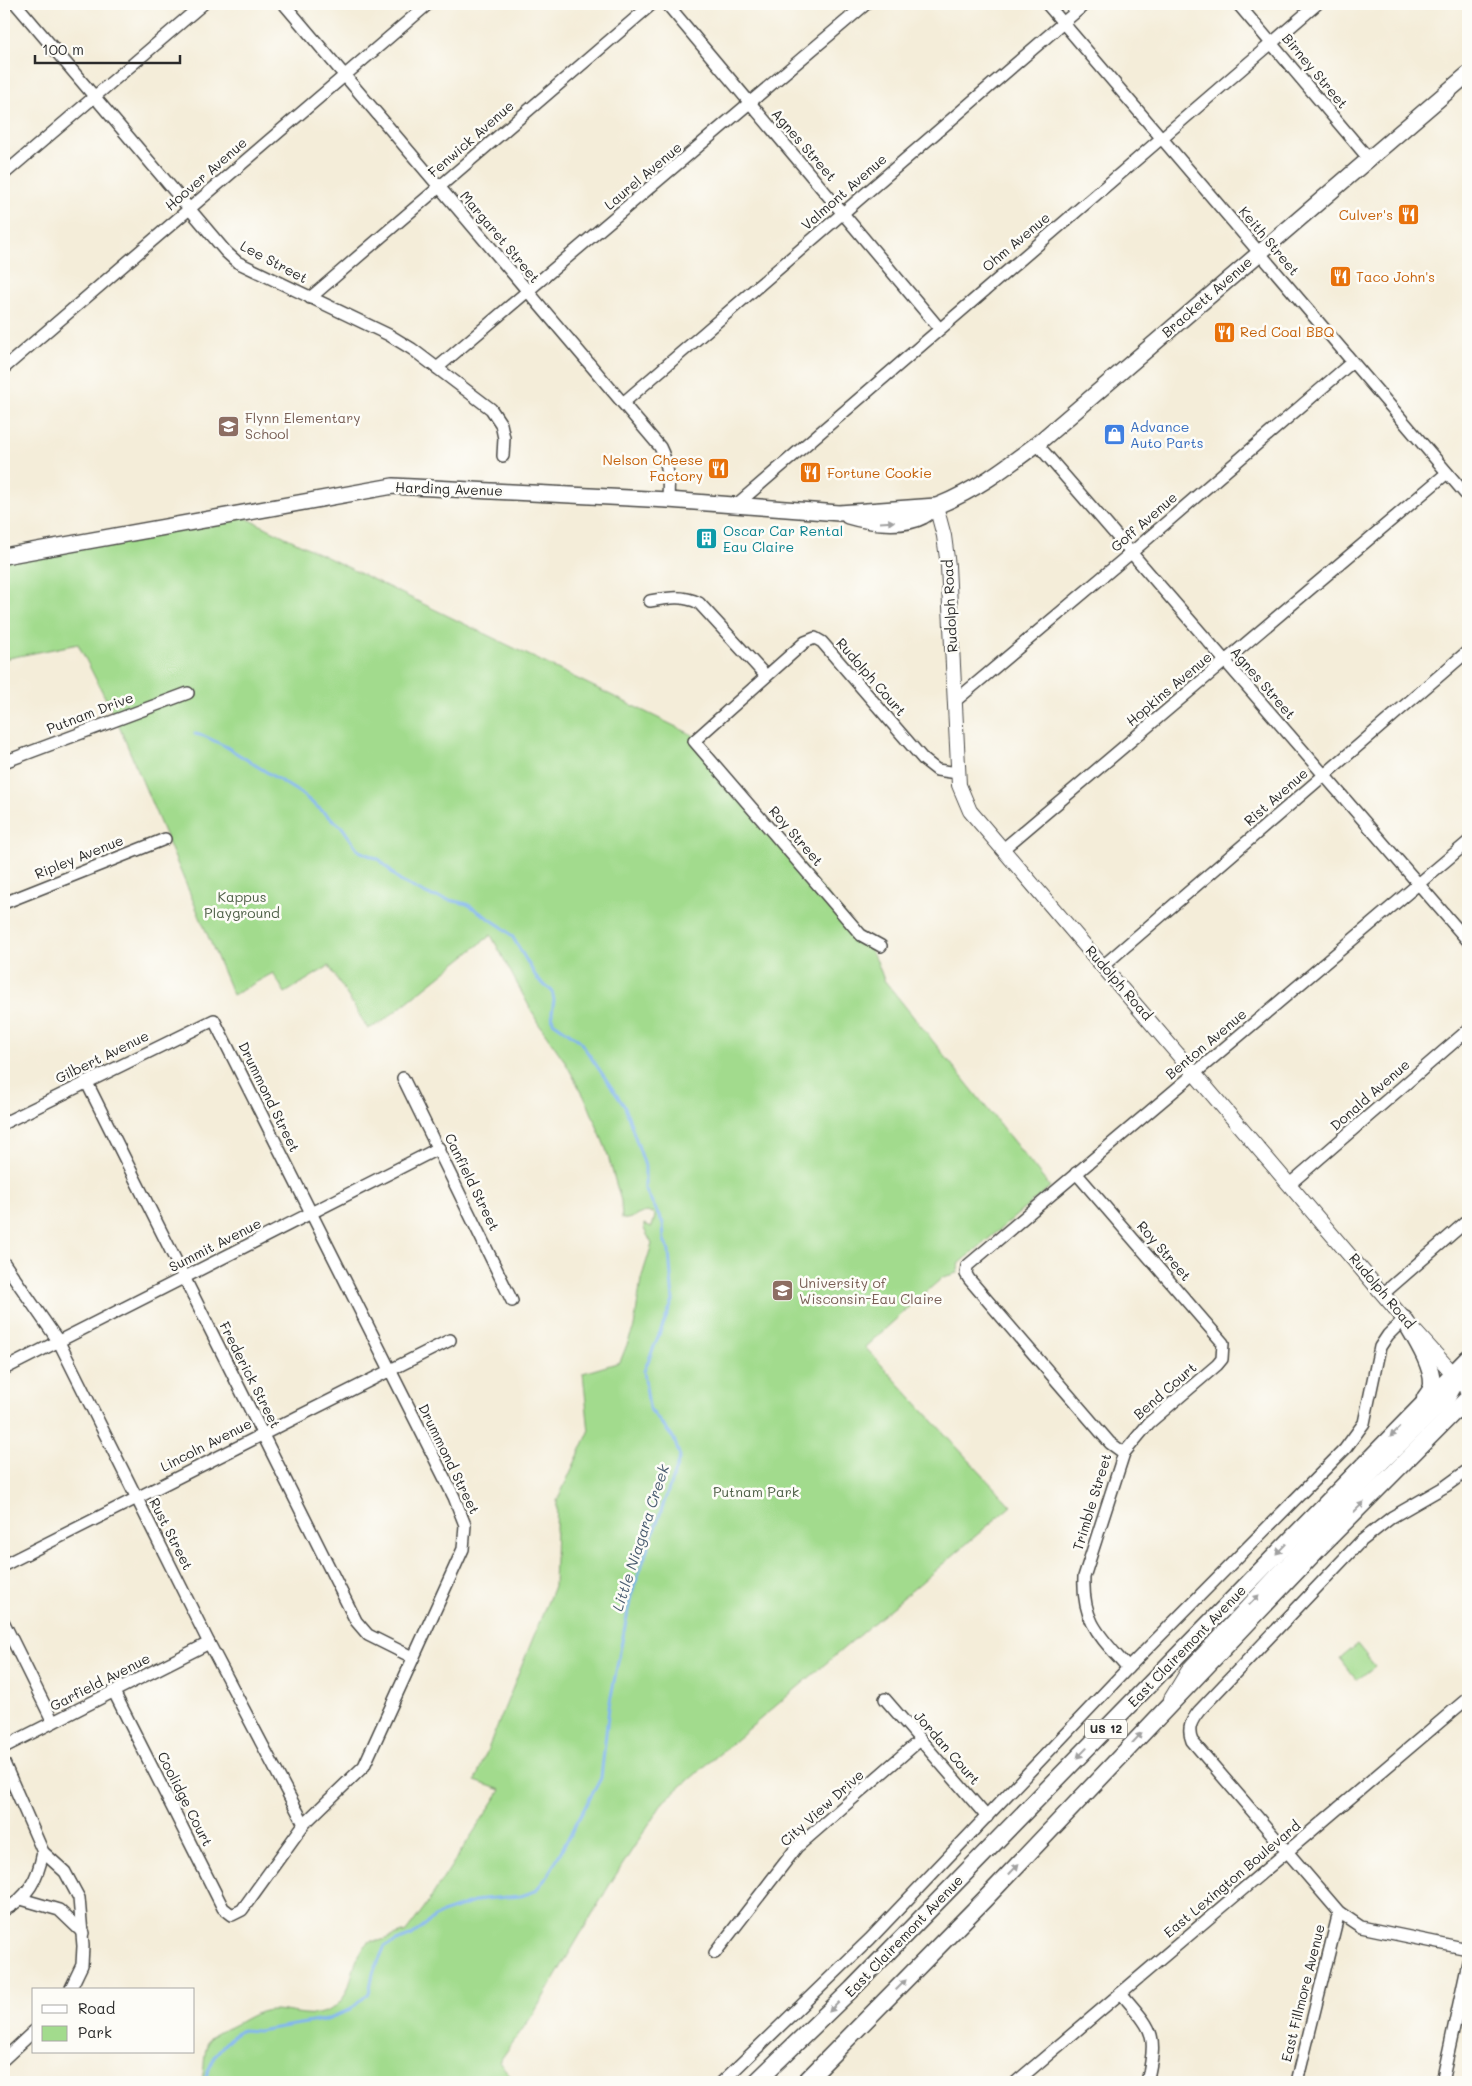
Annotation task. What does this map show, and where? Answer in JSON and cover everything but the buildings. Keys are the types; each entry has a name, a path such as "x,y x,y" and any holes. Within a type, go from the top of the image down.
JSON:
{"main road":[{"name":"Brackett Avenue","path":"936,506 981,485 1037,444 1468,74"},
{"name":"Harding Avenue","path":"4,556 393,486 668,500 839,513 936,506"},
{"path":"1404,1318 1422,1352 1432,1385 1417,1410"},
{"name":"East Clairemont Avenue","path":"756,2082 852,1989 1468,1358"},
{"name":"East Clairemont Avenue","path":"805,2082 986,1900 1168,1705 1318,1549 1468,1398"}],"street":[{"name":"Lee Street","path":"16,4 226,252 238,262 389,335 437,368 491,409 501,424 504,438 503,456"},
{"path":"4,174 203,4"},
{"name":"Margaret Street","path":"284,4 660,447 667,461 670,476 668,500"},
{"name":"Hoover Avenue","path":"4,368 428,4"},
{"name":"Fenwick Avenue","path":"310,298 652,4"},
{"name":"Agnes Street","path":"667,4 939,328"},
{"name":"Laurel Avenue","path":"437,368 512,303 528,293 866,4"},
{"name":"Keith Street","path":"1047,4 1259,252 1351,363 1468,497"},
{"name":"Valmont Avenue","path":"623,403 1086,4"},
{"name":"Birney Street","path":"1238,4 1369,159"},
{"name":"Ohm Avenue","path":"736,505 1316,4"},
{"name":"Goff Avenue","path":"954,702 1131,553 1351,363"},
{"name":"Agnes Street","path":"1037,444 1468,941"},
{"name":"Hopkins Avenue","path":"1002,850 1446,473"},
{"name":"Rudolph Road","path":"936,506 947,560 958,773 962,794 970,812 1104,965 1404,1318 1468,1390"},
{"path":"650,601 676,597 699,603 766,676"},
{"name":"Rudolph Court","path":"694,741 805,642 815,638 822,642 923,759 937,770 958,773"},
{"name":"Rist Avenue","path":"1104,965 1468,651"},
{"name":"Putnam Drive","path":"4,762 188,693"},
{"name":"Roy Street","path":"694,741 861,935 881,946"},
{"name":"Ripley Avenue","path":"4,903 165,838"},
{"name":"Benton Avenue","path":"965,1270 969,1264 1468,842"},
{"name":"Gilbert Avenue","path":"4,1123 86,1081 214,1020"},
{"name":"Drummond Street","path":"214,1020 389,1371 454,1496 465,1525 462,1549 364,1766 304,1824 242,1910 232,1915"},
{"name":"Donald Avenue","path":"1290,1183 1468,1030"},
{"name":"Canfield Street","path":"403,1078 439,1148 512,1301"},
{"name":"Frederick Street","path":"86,1081 356,1621 368,1635 412,1657"},
{"name":"Summit Avenue","path":"4,1369 439,1148"},
{"name":"Roy Street","path":"1076,1173 1219,1337 1223,1351"},
{"path":"1384,1293 1468,1220"},
{"name":"Rust Street","path":"4,1263 59,1342 209,1643 304,1824"},
{"name":"Trimble Street","path":"965,1270 969,1279 1110,1442 1124,1453 1084,1577 1083,1590 1085,1610 1092,1624 1128,1668"},
{"path":"722,2082 870,1939 1128,1668 1355,1438 1368,1411 1380,1347 1388,1334 1404,1318"},
{"name":"Lincoln Avenue","path":"4,1565 450,1340"},
{"name":"Bend Court","path":"1124,1453 1149,1423 1217,1366 1223,1351"},
{"path":"1168,1705 1182,1678 1190,1668 1384,1461 1448,1398 1454,1387 1453,1372"},
{"path":"1468,1470 1446,1486 1392,1517 1353,1549 1199,1711 1189,1727 1192,1741 1288,1851 1338,1912 1361,1927 1468,1949"},
{"path":"4,1623 53,1722"},
{"name":"Garfield Avenue","path":"4,1747 209,1643"},
{"name":"Coolidge Court","path":"114,1692 223,1908 232,1915"},
{"name":"East Lexington Boulevard","path":"1016,2082 1468,1698"},
{"name":"Jordan Court","path":"885,1699 987,1817"},
{"name":"City View Drive","path":"715,1953 797,1847 920,1740"},
{"path":"4,1763 43,1852 66,1872 79,1898 83,1933 82,1965 71,1988"},
{"path":"4,1910 22,1899 33,1885 43,1852"},
{"path":"22,1899 59,1910 83,1933"},
{"name":"East Fillmore Avenue","path":"1297,2082 1338,1912"},
{"path":"1442,2082 1468,1962"},
{"path":"1121,1993 1150,2028 1154,2054 1147,2082"},
{"path":"4,2059 32,2034"}],"green space":[{"name":"Putnam Park","path":"238,514 693,735 861,935 877,961 884,980 1050,1187 960,1263 957,1273 943,1277 865,1347 1011,1506 664,1801 610,1884 534,2013 499,2062 516,2082 201,2082 208,2043 210,2038 217,2033 266,2010 314,2014 330,2010 338,2004 348,1990 358,1956 363,1948 370,1941 379,1941 406,1932 424,1908 501,1790 475,1781 554,1586 557,1501 589,1432 583,1373 620,1362 634,1327 641,1279 652,1244 644,1229 644,1224 652,1227 655,1216 649,1212 622,1219 621,1201 606,1149 587,1102 564,1060 538,1023 491,935 382,1022 368,1029 329,966 285,993 273,973 233,995 116,719 78,644 4,659 4,556"},
{"path":"1357,1644 1375,1666 1357,1680 1340,1658"}],"waterway":[{"name":"Little Niagara Creek","path":"195,734 225,746 300,793 342,827 359,851 380,860 400,881 428,895 467,904 502,927 512,936 538,980 552,991 554,1000 553,1022 579,1040 625,1107 645,1166 645,1189 663,1223 664,1240 669,1251 673,1301 644,1371 649,1408 674,1439 680,1457 631,1596 609,1707 601,1778 547,1877 535,1891 521,1896 483,1899 439,1914 412,1935 385,1946 373,1973 369,1993 350,2010 324,2020 258,2031 242,2030 229,2039 216,2054 203,2082"}],"place":[{"name":"Culver's","path":"1409,215"},
{"name":"Taco John's","path":"1340,277"},
{"name":"Red Coal BBQ","path":"1224,332"},
{"name":"Flynn Elementary School","path":"229,426"},
{"name":"Advance Auto Parts","path":"1114,435"},
{"name":"Nelson Cheese Factory","path":"719,468"},
{"name":"Fortune Cookie","path":"811,473"},
{"name":"Oscar Car Rental Eau Claire","path":"707,539"},
{"name":"University of Wisconsin-Eau Claire","path":"783,1291"}],"park label":[{"name":"Kappus Playground","path":"242,906"}]}
